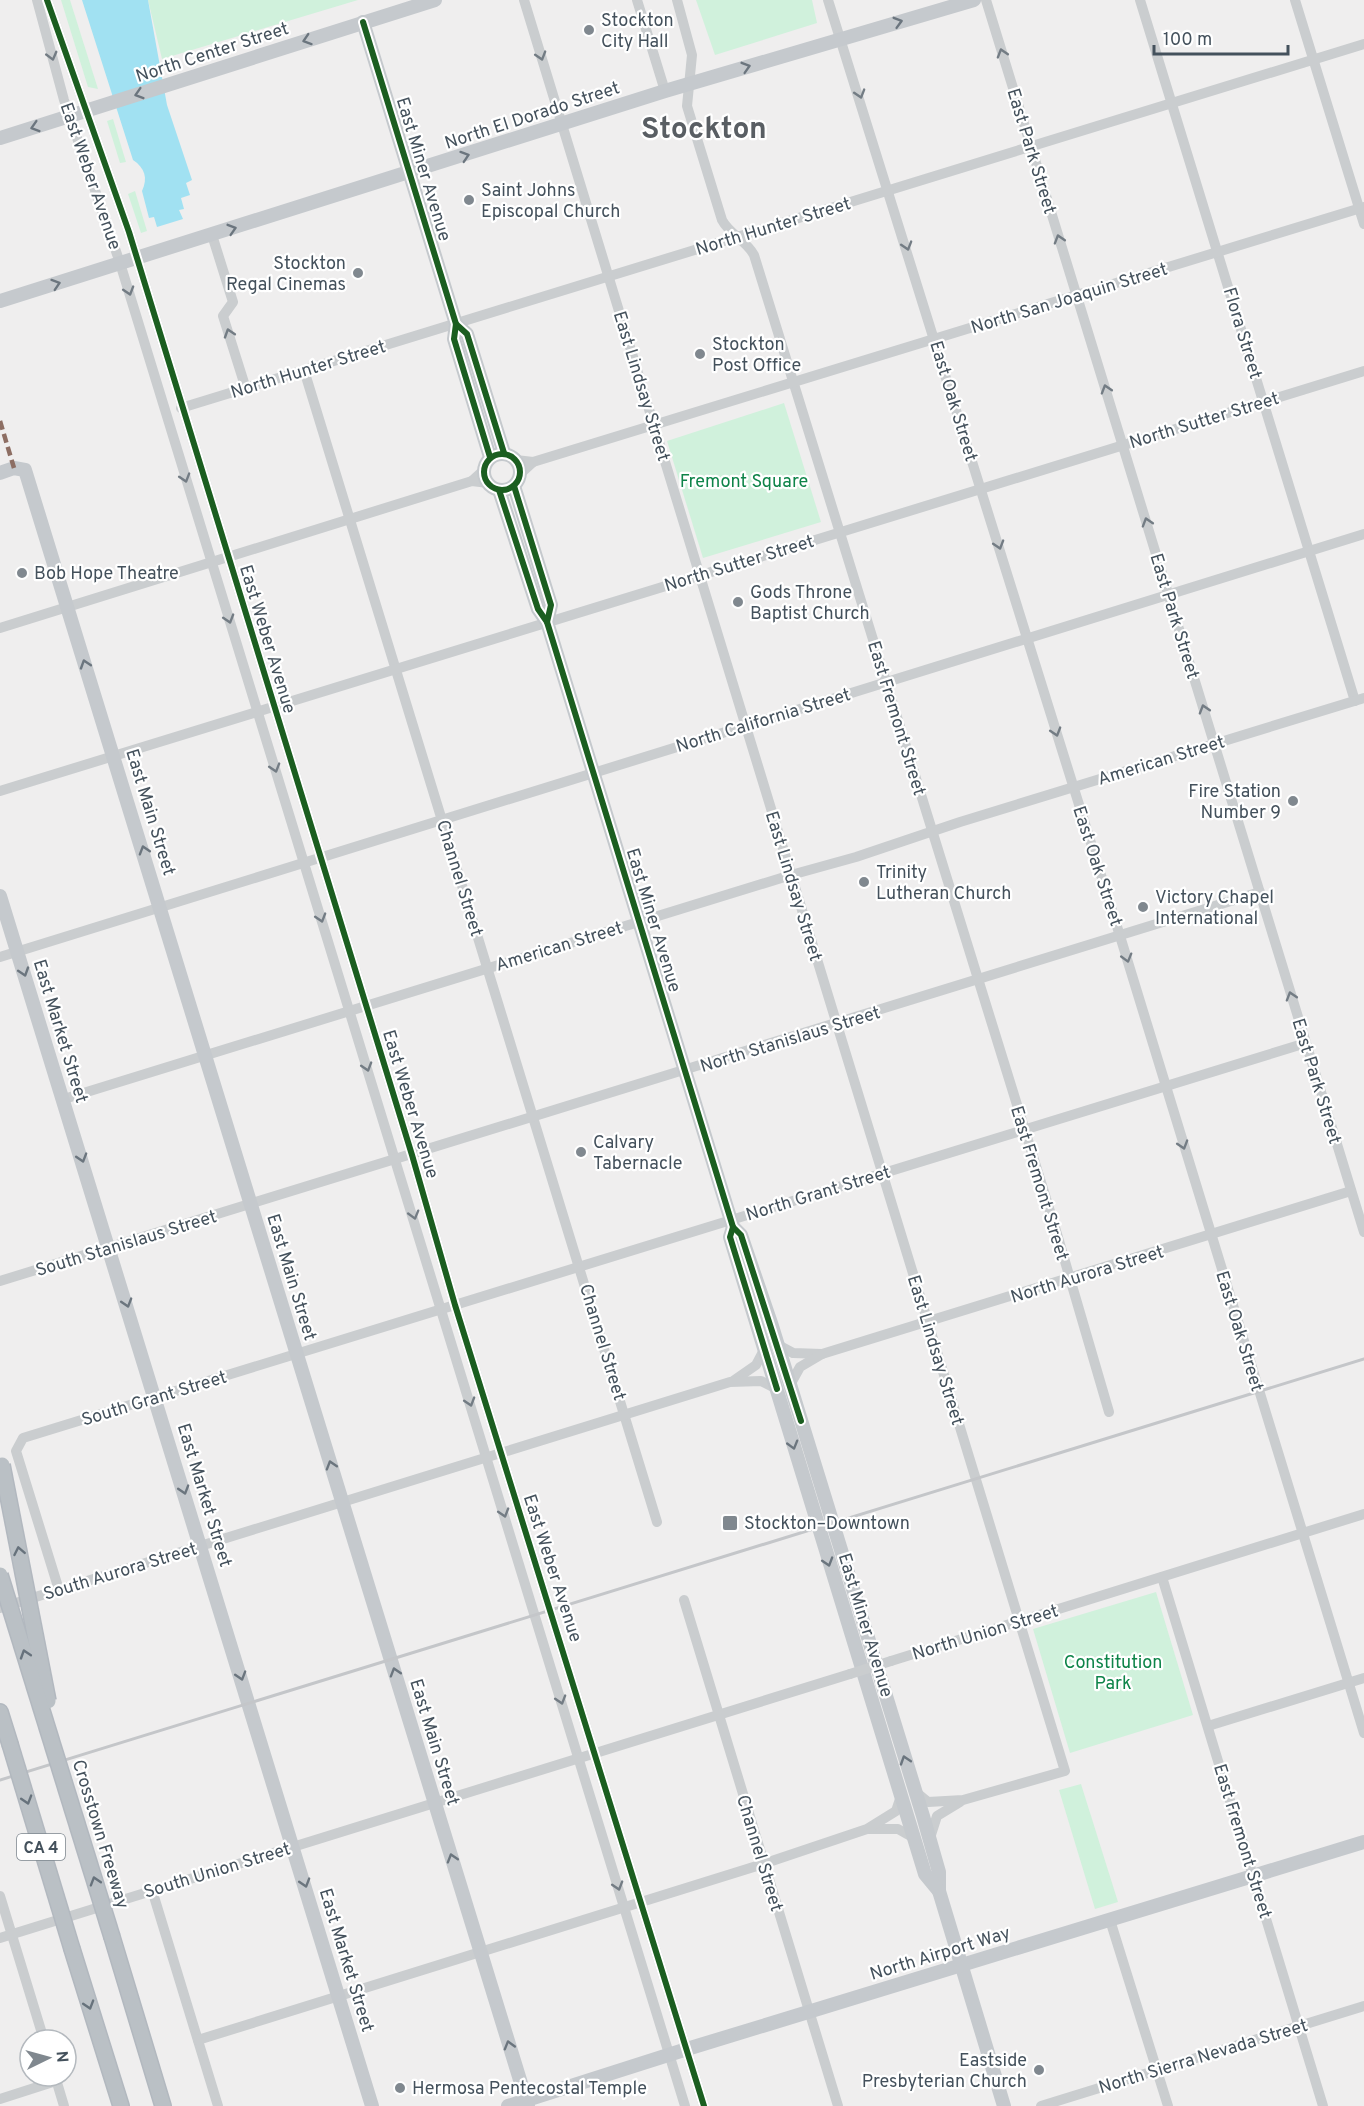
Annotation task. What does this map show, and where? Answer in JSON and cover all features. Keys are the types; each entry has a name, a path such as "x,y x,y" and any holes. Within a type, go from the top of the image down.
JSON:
{"highway":[{"path":"1,1460 62,1770"},
{"name":"Crosstown Freeway","path":"0,1575 62,1770 163,2106"},
{"name":"CA 4","path":"0,1712 121,2106"},
{"path":"0,1722 10,1744"},
{"path":"144,2040 173,2106"},
{"path":"105,2060 114,2106"}],"main road":[{"name":"North Center Street","path":"0,138 435,0"},
{"name":"North El Dorado Street","path":"0,301 409,174 665,91 974,0"},
{"name":"East Miner Avenue","path":"363,22 456,324 454,338 497,469 509,519 538,609 547,622 732,1224 741,1235 771,1346 916,1792 939,1872 939,1891 1004,2106"},
{"name":"East Main Street","path":"0,473 14,468 25,470 115,756 527,2103"},
{"name":"East Miner Avenue","path":"497,469 517,480 526,538 536,555 551,605 547,622"},
{"path":"497,469 517,480"},
{"path":"509,519 518,526 526,538"},
{"name":"East Market Street","path":"0,896 372,2106"},
{"name":"East Miner Avenue","path":"784,1387 901,1796 925,1874 939,1891"},
{"name":"North Airport Way","path":"508,2106 527,2103 669,2054 1364,1842"}],"street":[{"name":"East Weber Avenue","path":"37,0 70,116 120,263 685,2106"},
{"name":"East Weber Avenue","path":"47,0 136,259 412,1155 455,1305 704,2106"},
{"name":"East Lindsay Street","path":"524,0 1065,1771 963,1800"},
{"path":"637,0 665,91"},
{"name":"East Fremont Street","path":"677,0 692,55 687,106 722,220 727,229 738,237 754,255 1109,1412"},
{"name":"East Oak Street","path":"828,0 890,190 1364,1732"},
{"name":"East Park Street","path":"986,0 1364,1232"},
{"name":"Flora Street","path":"1140,0 1310,551 1360,699"},
{"path":"1296,0 1362,208 1364,224"},
{"name":"North Hunter Street","path":"181,408 1364,44"},
{"name":"North San Joaquin Street","path":"497,469 533,462 654,426 1362,208"},
{"path":"212,235 233,302 223,316 246,389"},
{"name":"Channel Street","path":"304,370 657,1522"},
{"name":"North Sutter Street","path":"0,791 1364,371"},
{"name":"North San Joaquin Street","path":"517,480 533,462"},
{"path":"0,628 472,481 497,469"},
{"name":"North California Street","path":"0,957 1364,534"},
{"name":"American Street","path":"63,1099 856,857 932,831 1360,699"},
{"name":"North Stanislaus Street","path":"252,1205 1260,892"},
{"name":"North Grant Street","path":"297,1354 580,1267 732,1224 882,1174 1306,1043"},
{"name":"North Aurora Street","path":"784,1387 800,1367 822,1354 1351,1191"},
{"name":"South Stanislaus Street","path":"0,1281 252,1205"},
{"path":"730,1382 756,1365 771,1346"},
{"name":"North Aurora Street","path":"771,1346 793,1353 822,1354"},
{"name":"South Grant Street","path":"59,1590 16,1448 23,1438 297,1354"},
{"path":"343,1502 730,1382 762,1381 784,1387"},
{"name":"South Aurora Street","path":"0,1608 343,1502"},
{"name":"North Union Street","path":"435,1802 596,1754 1364,1514"},
{"name":"East Fremont Street","path":"1162,1577 1323,2106"},
{"name":"Channel Street","path":"684,1600 838,2106"},
{"path":"1208,1726 1364,1678"},
{"path":"916,1792 928,1802 963,1800"},
{"path":"198,2040 641,1903 867,1829 896,1811 901,1796"},
{"path":"930,1838 937,1816 963,1800"},
{"name":"South Union Street","path":"0,1938 435,1802"},
{"path":"867,1829 898,1829 914,1838"},
{"path":"152,1890 218,2106"},
{"path":"0,1896 40,2028"},
{"path":"1110,1920 1168,2106"},
{"name":"North Sierra Nevada Street","path":"1041,2106 1364,2006"},
{"path":"0,2099 31,2088"},
{"path":"59,2088 64,2106"}],"green space":[{"path":"61,0 70,0 98,89 88,87"},
{"path":"148,0 358,0 162,59"},
{"path":"696,0 812,0 817,23 715,55"},
{"path":"113,119 126,162 120,163 107,121"},
{"path":"135,191 147,231 141,233 128,194"},
{"name":"Fremont Square","path":"784,403 821,522 703,558 667,441"},
{"name":"Constitution Park","path":"1156,1592 1193,1715 1070,1753 1033,1629"},
{"path":"1081,1784 1118,1902 1095,1909 1059,1790"}],"water":[{"path":"82,0 148,0 167,105 192,180 186,183 190,195 181,198 184,209 179,210 183,219 157,227 154,217 149,218 142,191 145,182 144,174 133,160"}],"railway":[{"path":"0,1780 1364,1359"}],"marked path":[{"path":"0,421 14,468"}],"cycle path":[{"path":"47,0 129,232 412,1155 455,1305 704,2106"},
{"path":"363,22 456,324 454,339 490,457"},
{"path":"456,324 467,334 504,453"},
{"path":"502,454 515,459 520,472 515,485 502,490 489,485 484,472 489,459 502,454"},
{"path":"514,486 551,605 547,622"},
{"path":"499,490 538,609 547,622 733,1227 741,1235 801,1421"},
{"path":"733,1227 730,1237 777,1389"}],"place":[{"name":"Stockton City Hall","path":"589,30"},
{"name":"Saint Johns Episcopal Church","path":"469,200"},
{"name":"Stockton Regal Cinemas","path":"358,273"},
{"name":"Stockton Post Office","path":"700,354"},
{"name":"Bob Hope Theatre","path":"22,573"},
{"name":"Gods Throne Baptist Church","path":"738,602"},
{"name":"Fire Station Number 9","path":"1293,801"},
{"name":"Trinity Lutheran Church","path":"864,882"},
{"name":"Victory Chapel International","path":"1143,907"},
{"name":"Calvary Tabernacle","path":"581,1152"},
{"name":"Stockton–Downtown","path":"730,1523"},
{"name":"Eastside Presbyterian Church","path":"1039,2070"},
{"name":"Hermosa Pentecostal Temple","path":"400,2088"}],"district":[{"name":"Stockton","path":"704,128"}]}
